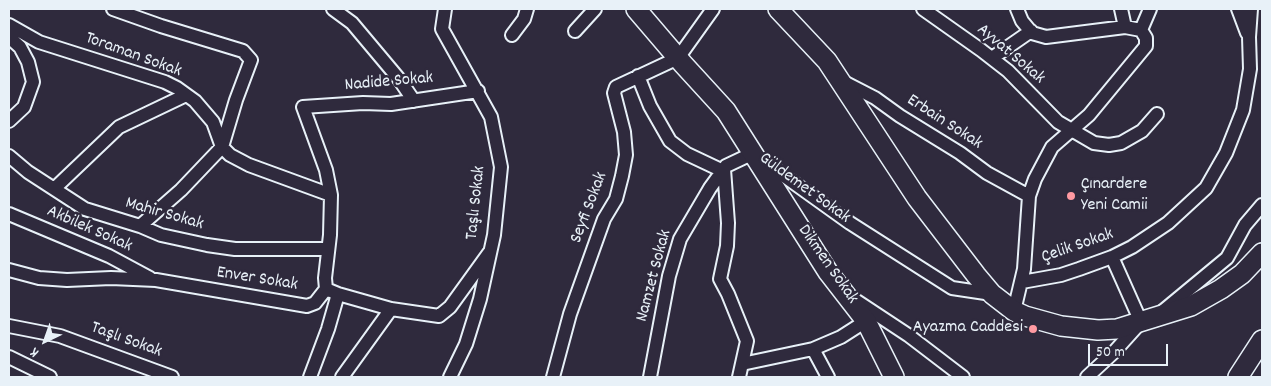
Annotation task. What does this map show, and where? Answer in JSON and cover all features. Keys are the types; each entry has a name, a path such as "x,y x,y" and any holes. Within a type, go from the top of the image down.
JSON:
{"street":[{"path":"113,9 161,26 244,51 251,60 236,100 222,147 180,190 140,226"},
{"path":"333,9 352,24 399,79 414,101"},
{"name":"Taşlı Sokak","path":"445,9 442,29 491,117 501,167 494,235 480,298 466,344 450,377"},
{"path":"512,35 524,19 528,9"},
{"path":"575,31 596,9"},
{"name":"Güldemet Sokak","path":"636,9 726,111 755,155 850,223 952,288 992,294"},
{"path":"678,58 713,9"},
{"path":"778,9 827,62 918,198 992,294 1014,311 1046,322 1087,329 1117,329 1191,306 1221,289 1242,274 1262,253"},
{"name":"Ayvat Sokak","path":"923,9 992,58 1027,90 1050,115 1072,131 1094,143 1116,145 1130,139 1142,131 1157,114"},
{"path":"1014,311 1022,282 1026,253 1029,196 1043,162 1052,147 1072,131 1098,105 1146,46 1146,38 1141,30 1125,27 1046,37 1031,31 1022,20 1017,9"},
{"path":"1122,9 1125,27"},
{"path":"1141,30 1150,9"},
{"path":"1238,9 1249,37"},
{"name":"Çelik Sokak","path":"1022,282 1061,275 1112,257 1132,247 1168,223 1194,200 1210,182 1226,153 1243,110 1250,69 1249,37 1251,9"},
{"name":"Toraman Sokak","path":"9,25 39,42 165,82 195,101 213,122 222,147"},
{"path":"992,58 1031,31"},
{"path":"9,37 20,47 28,62 33,82 24,107 9,121"},
{"name":"Seyfi Sokak","path":"553,377 570,314 604,219 616,199 622,176 626,155 624,132 614,93 616,87 678,58"},
{"path":"638,76 650,106 670,141 686,154 724,170 728,223 727,246 720,279 748,341 739,377"},
{"name":"Erbain Sokak","path":"839,80 875,98 900,116 960,153 987,173 1029,196"},
{"name":"Nadide Sokak","path":"331,195 326,170 303,107 363,103 390,104 478,91"},
{"path":"54,188 119,127 186,95"},
{"path":"222,147 230,155 249,165 331,195 325,278 332,292 328,329 310,377"},
{"name":"Namzet Sokak","path":"650,377 669,276 680,239 710,188 724,170 745,156 755,155"},
{"name":"Dikmen Sokak","path":"755,155 828,272 866,321 894,377"},
{"name":"Mahir Sokak","path":"9,156 28,172 85,209 140,226 161,235 207,246 235,249 328,249"},
{"path":"1087,377 1102,371 1148,320 1227,258 1245,225 1262,205"},
{"name":"Akbilek Sokak","path":"9,214 109,256 153,280"},
{"path":"332,292 391,309 439,316 450,307 489,253"},
{"path":"1112,257 1148,320"},
{"name":"Enver Sokak","path":"9,270 39,278 67,280 86,281 111,278 153,280 307,306 332,292"},
{"path":"848,296 908,335 963,377"},
{"path":"342,377 391,309"},
{"path":"742,364 813,349 841,337 866,321"},
{"name":"Taşlı Sokak","path":"9,326 60,336 172,377"},
{"path":"1238,377 1262,340"},
{"path":"813,349 828,377"},
{"path":"9,357 50,377"}],"place":[{"name":"Çınardere Yeni Camii","path":"1071,196"},
{"name":"Ayazma Caddesi","path":"1033,329"}]}
